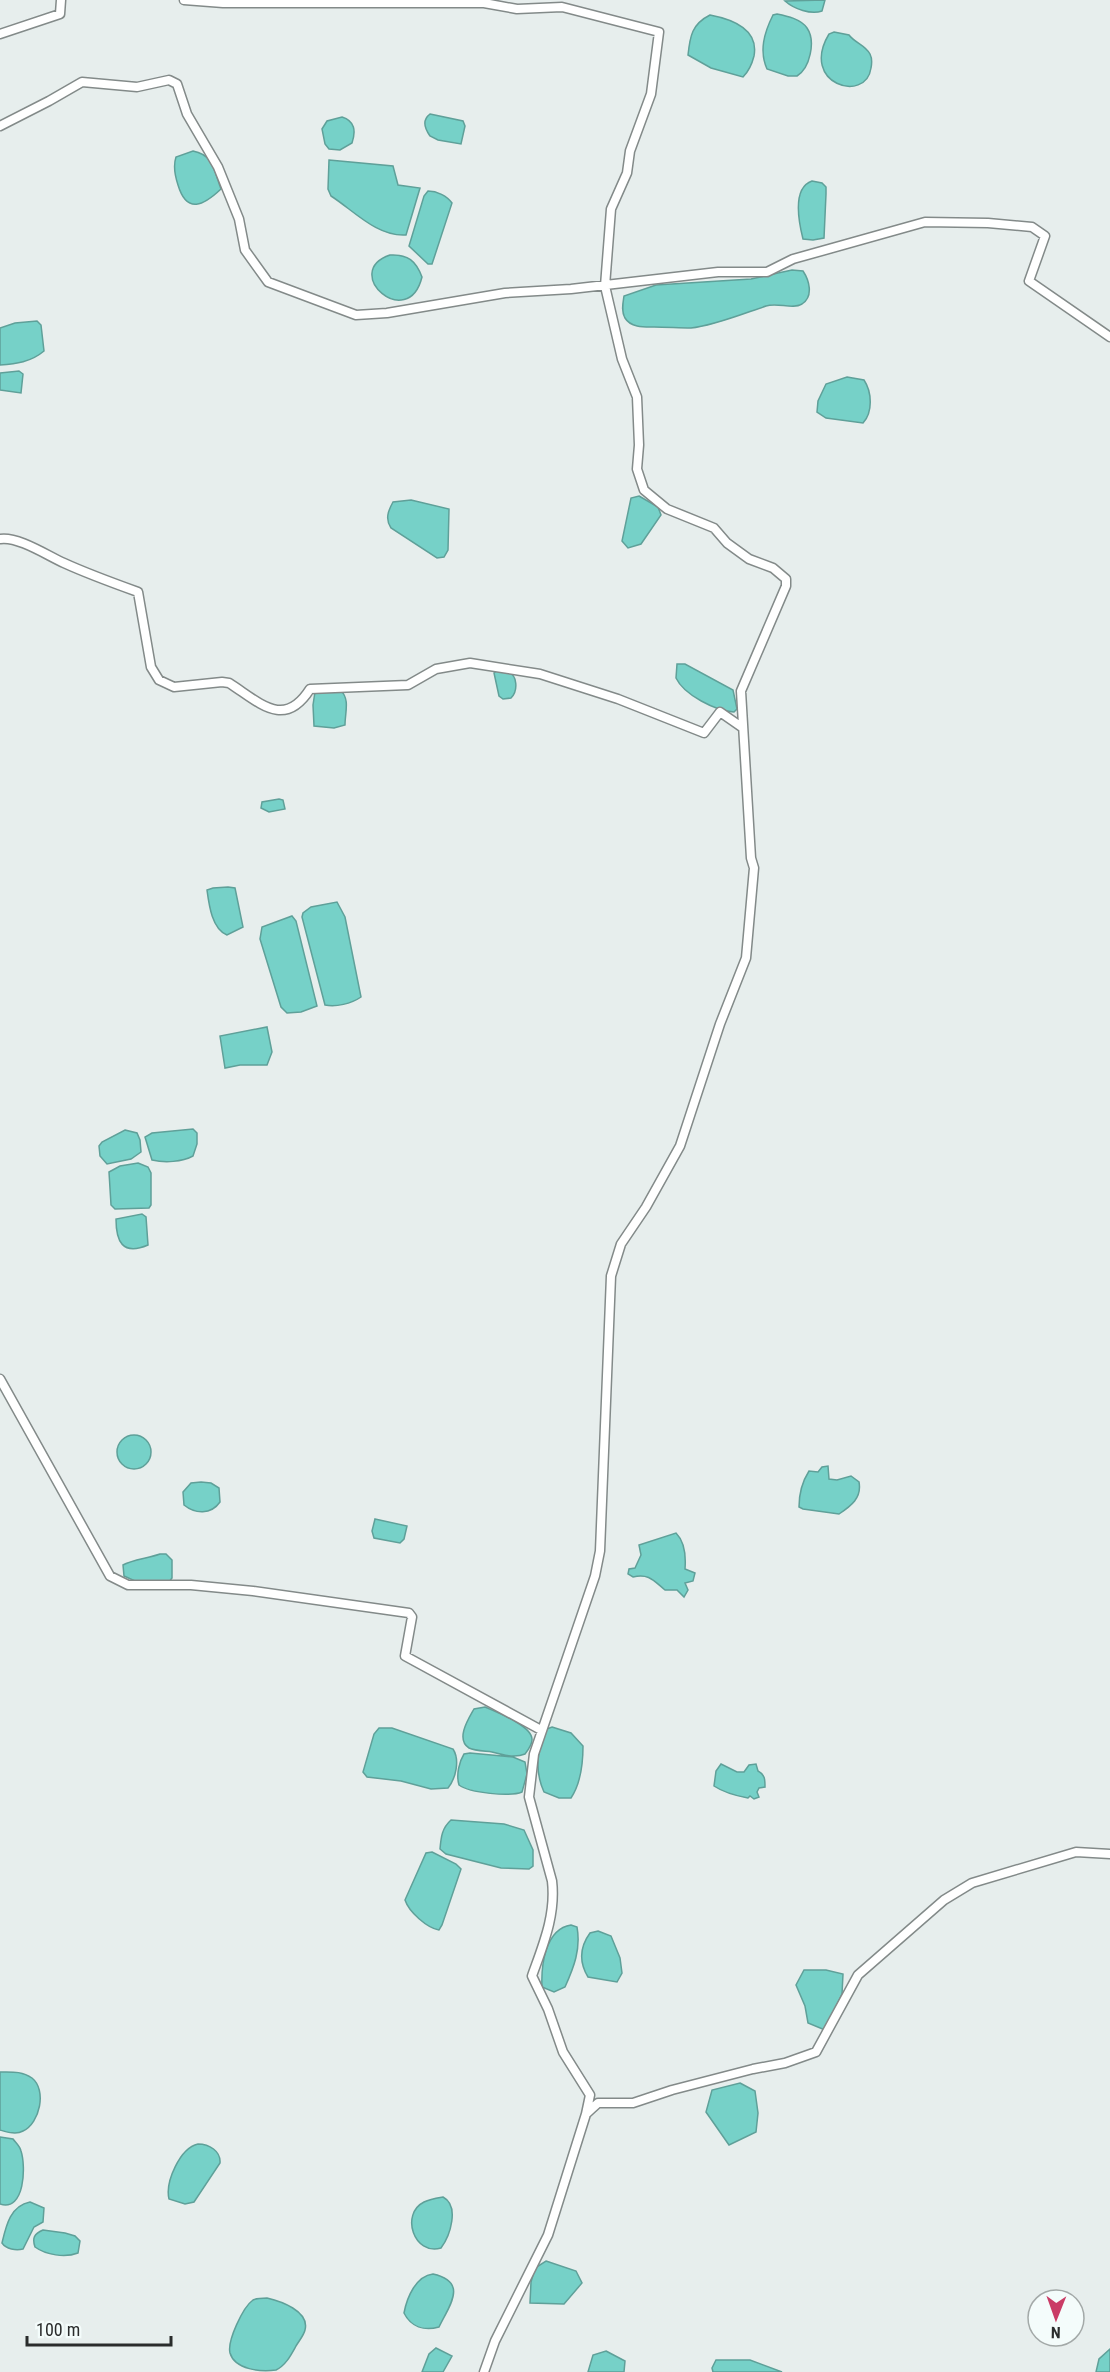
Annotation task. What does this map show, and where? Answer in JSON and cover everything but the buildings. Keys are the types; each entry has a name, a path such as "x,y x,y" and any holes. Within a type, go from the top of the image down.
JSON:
{"street":[{"path":"0,34 60,14 61,0"},
{"path":"184,0 223,3 484,3 517,9 562,7 659,32 651,94 630,151 627,173 611,209 605,286 622,359 637,397 639,445 637,469 644,490 667,510 714,528 728,543 749,559 773,568 786,579 786,586 741,691 751,858 754,868 746,958 720,1024 680,1146 646,1207 621,1244 611,1276 600,1551 595,1576 534,1754 529,1797 552,1881 553,1906 547,1934 532,1976 548,2009 562,2052 590,2095 548,2235 495,2341 484,2372"},
{"path":"0,126 82,82 137,87 174,81 187,114 218,166 239,219 245,250 268,282 356,315 387,313 505,293 605,286 718,272 767,272 793,259 925,222 1032,227 1045,236 1029,281 1110,337"},
{"path":"0,539 23,543 64,563 138,592 151,667 159,680 174,687 222,681 229,683 268,708 280,711 300,704 310,689 408,685 436,669 470,663 540,674 618,699 704,733 720,712 743,728"},
{"path":"0,1379 110,1576 128,1585 211,1587 409,1613 412,1617 411,1629 405,1656 541,1730"},
{"path":"586,2114 598,2103 633,2103 672,2090 785,2063 816,2052 858,1975 944,1900 972,1883 1076,1852 1110,1854"}],"water":[{"path":"825,0 822,11 813,12 798,9 785,1"},
{"path":"710,15 726,19 742,27 752,39 754,56 743,77 711,68 688,55 693,31 699,22"},
{"path":"773,15 798,20 810,33 811,47 808,61 797,76 788,76 767,69 763,56 765,35"},
{"path":"834,32 849,35 870,54 872,61 867,79 858,85 848,86 837,83 828,76 822,65 822,51 829,34"},
{"path":"430,114 463,121 465,126 461,144 438,140 430,136 425,125"},
{"path":"342,117 352,124 354,134 352,143 340,150 329,149 325,144 322,129 327,121"},
{"path":"193,151 209,160 221,189 202,203 196,204 186,201 177,182 175,171 176,157"},
{"path":"329,160 393,166 398,185 420,188 406,235 385,232 375,227 331,196 328,189"},
{"path":"812,181 822,183 826,187 824,238 813,240 803,239 798,207 802,191"},
{"path":"428,191 442,194 452,203 432,264 428,264 409,246 424,196"},
{"path":"390,255 406,257 417,267 422,277 415,293 404,300 393,299 382,293 374,284 372,273 376,263"},
{"path":"792,270 803,271 808,283 808,297 798,306 766,306 719,322 691,328 638,326 631,324 623,313 624,296 656,285 751,279"},
{"path":"37,321 41,325 44,351 23,362 0,365 0,328 15,323"},
{"path":"19,371 23,374 21,393 0,390 0,373"},
{"path":"847,377 864,380 869,390 870,408 863,423 826,418 817,412 818,401 826,384"},
{"path":"639,496 658,507 661,515 641,544 628,548 622,541 631,498"},
{"path":"411,500 449,509 448,550 444,557 437,558 391,528 388,515 393,502"},
{"path":"677,664 685,664 733,690 737,709 734,712 718,709 693,696 676,678"},
{"path":"507,671 515,679 516,687 511,698 503,699 499,696 494,673"},
{"path":"341,691 346,702 345,725 334,728 314,726 315,692"},
{"path":"283,800 285,809 269,812 261,808 262,802"},
{"path":"235,888 243,927 227,935 218,928 215,922 207,890"},
{"path":"337,902 345,917 361,997 348,1003 329,1006 325,1005 302,917 303,913 311,907"},
{"path":"292,916 296,921 317,1006 301,1012 287,1013 281,1007 260,939 262,927"},
{"path":"267,1027 272,1052 267,1065 240,1065 225,1068 220,1036"},
{"path":"193,1129 197,1133 197,1144 193,1156 184,1160 152,1160 145,1137 152,1133"},
{"path":"125,1130 137,1133 141,1152 131,1159 107,1164 100,1156 99,1146 102,1142"},
{"path":"138,1163 148,1167 151,1173 151,1205 149,1208 115,1209 111,1205 109,1172 120,1166"},
{"path":"142,1214 146,1217 148,1245 132,1249 126,1247 119,1240 116,1219"},
{"path":"134,1435 146,1440 151,1452 146,1464 134,1469 122,1464 117,1452 122,1440"},
{"path":"828,1466 829,1479 837,1480 851,1476 859,1482 859,1493 855,1501 839,1514 799,1507 801,1488 809,1471 818,1472 822,1467"},
{"path":"191,1483 211,1483 219,1488 220,1502 212,1509 203,1512 184,1505 183,1492"},
{"path":"375,1519 407,1526 404,1539 400,1543 374,1538 372,1531"},
{"path":"676,1533 684,1550 685,1569 695,1573 693,1581 685,1583 688,1590 684,1597 677,1590 665,1590 647,1577 633,1577 628,1574 629,1569 635,1568 641,1555 639,1545"},
{"path":"166,1554 172,1560 172,1578 169,1582 135,1581 124,1576 123,1565"},
{"path":"485,1707 513,1720 527,1730 532,1740 525,1754 517,1756 474,1750 465,1744 463,1734 469,1718 474,1709"},
{"path":"552,1727 571,1733 583,1746 581,1773 571,1798 559,1798 544,1792 541,1784 538,1769 540,1746 544,1730"},
{"path":"379,1728 392,1728 453,1749 456,1769 448,1788 431,1789 401,1781 367,1777 363,1772 374,1734"},
{"path":"464,1754 513,1757 525,1762 527,1774 522,1792 490,1793 459,1785 458,1773 461,1761"},
{"path":"721,1764 737,1772 744,1772 749,1765 756,1764 765,1782 765,1787 759,1788 757,1792 759,1797 754,1799 750,1796 748,1798 739,1796 714,1786 716,1771"},
{"path":"451,1820 504,1824 524,1830 533,1850 533,1866 529,1869 501,1868 446,1854 440,1849 441,1841 444,1830"},
{"path":"432,1852 461,1869 439,1930 419,1919 405,1900 426,1853"},
{"path":"571,1925 577,1927 576,1958 565,1987 554,1992 542,1987 542,1969 546,1950 555,1933"},
{"path":"598,1931 611,1936 620,1958 622,1973 617,1982 588,1977 583,1966 584,1944 590,1933"},
{"path":"804,1970 826,1970 843,1974 842,1994 825,2030 808,2023 805,2006 796,1985"},
{"path":"0,2072 24,2074 37,2083 40,2106 34,2121 20,2132 0,2130"},
{"path":"740,2083 755,2091 758,2113 756,2132 729,2145 706,2112 712,2090"},
{"path":"0,2137 13,2139 20,2148 23,2158 22,2186 15,2201 8,2205 0,2204"},
{"path":"198,2144 214,2149 219,2155 220,2163 194,2202 185,2204 169,2199 169,2184 175,2167 185,2152"},
{"path":"443,2197 451,2207 452,2221 448,2236 441,2248 432,2249 417,2240 413,2232 413,2215 424,2202"},
{"path":"30,2202 44,2208 43,2222 34,2227 23,2249 14,2250 2,2243 5,2230 13,2212 23,2204"},
{"path":"43,2230 75,2236 80,2241 78,2253 56,2255 35,2247 34,2237"},
{"path":"546,2261 576,2271 582,2283 564,2304 530,2303 531,2282 535,2268"},
{"path":"433,2274 451,2283 453,2296 439,2327 418,2327 410,2322 404,2313 407,2300 417,2283"},
{"path":"267,2298 286,2304 299,2312 305,2323 305,2330 280,2368 270,2371 249,2369 233,2359 230,2353 231,2341 249,2304 255,2299"},
{"path":"436,2348 452,2356 443,2372 422,2372 429,2354"},
{"path":"1110,2349 1110,2372 1096,2372 1099,2359"},
{"path":"606,2351 625,2361 624,2372 588,2372 593,2355"},
{"path":"716,2360 750,2360 782,2372 713,2372 712,2368"}]}
